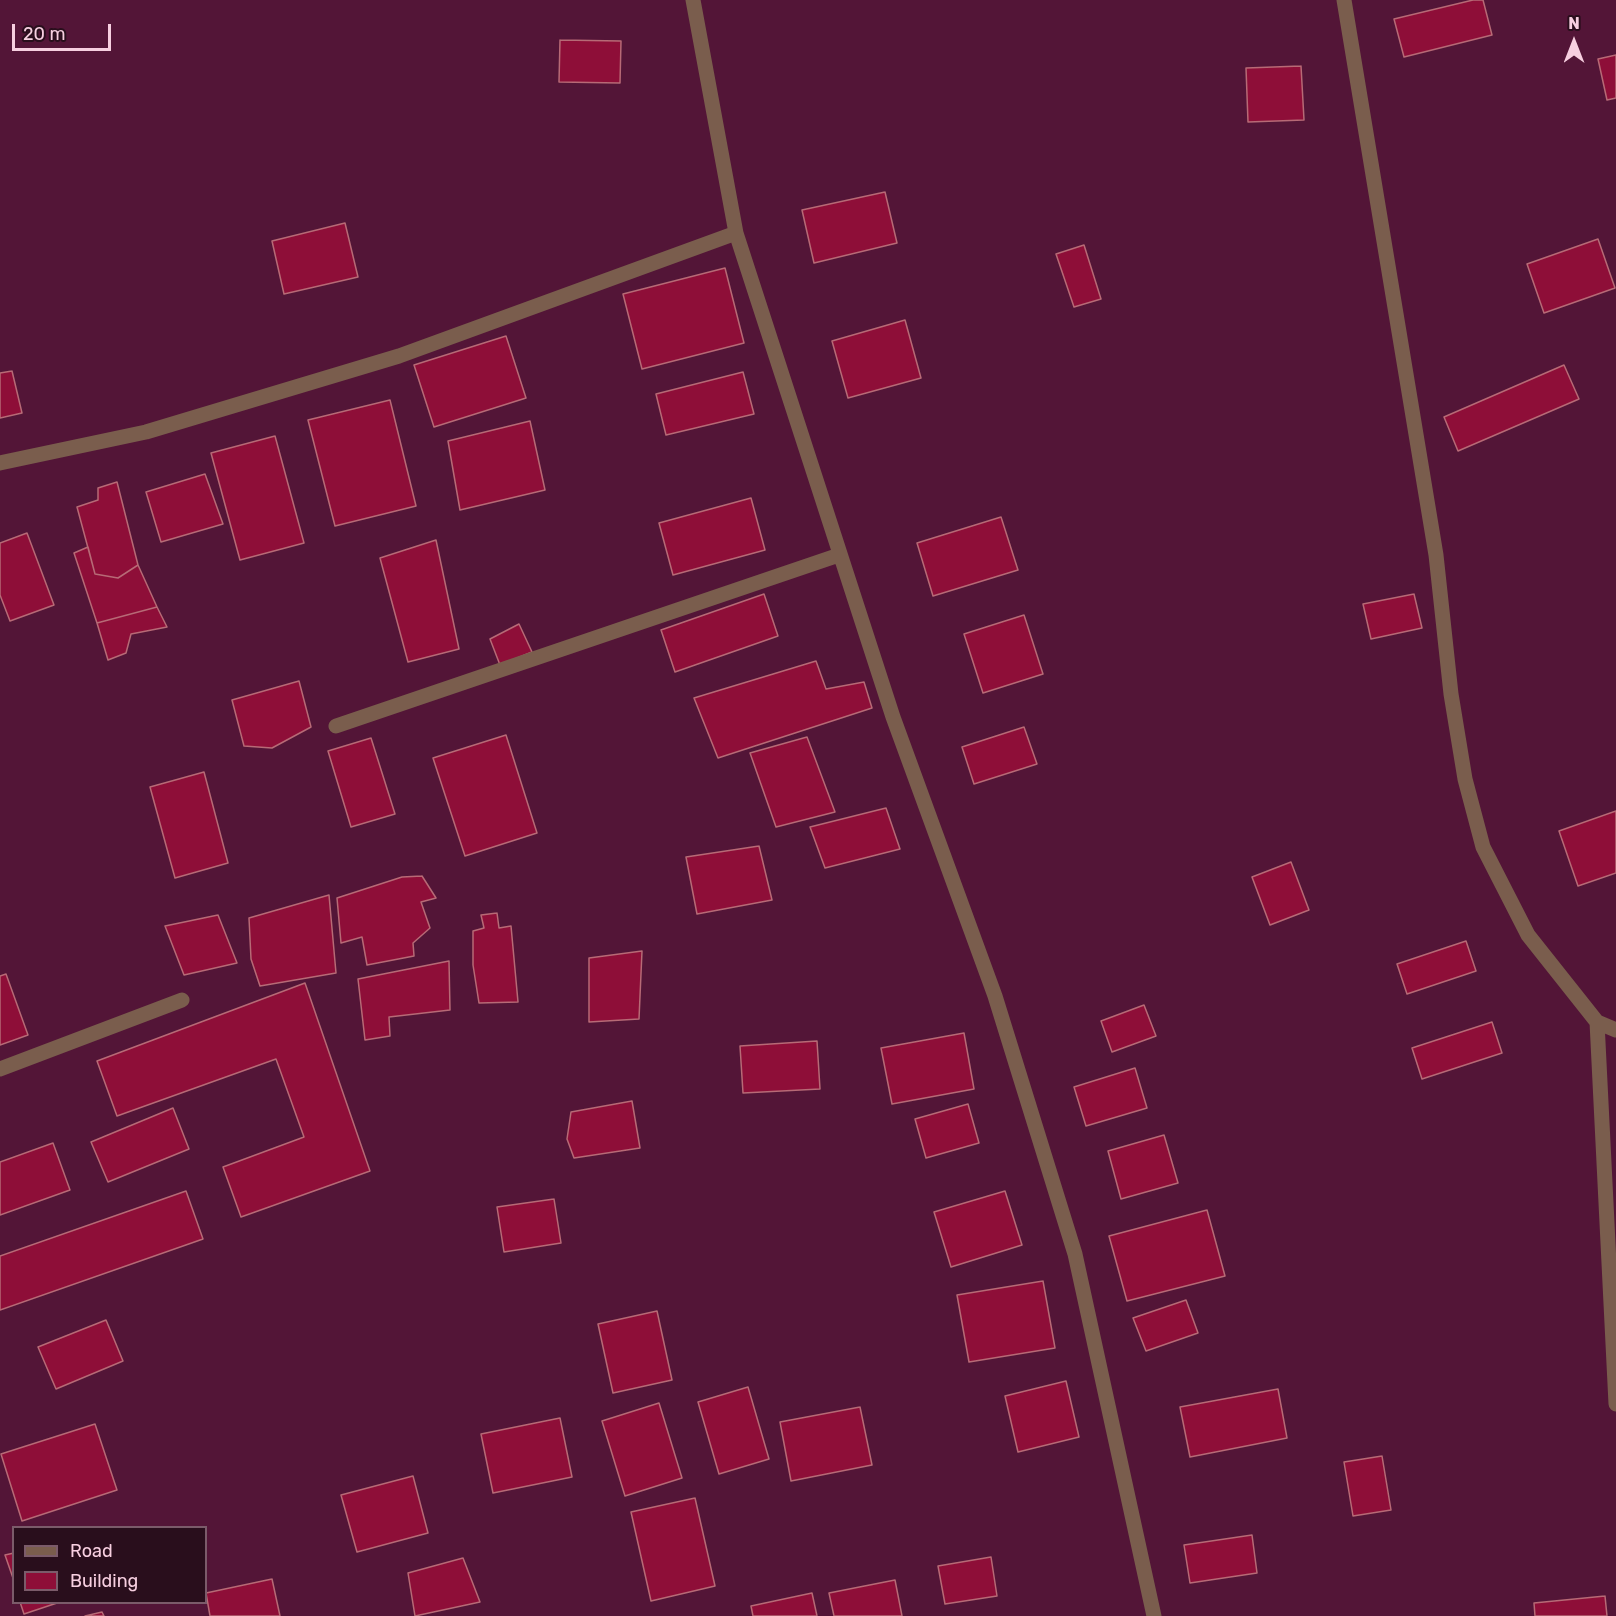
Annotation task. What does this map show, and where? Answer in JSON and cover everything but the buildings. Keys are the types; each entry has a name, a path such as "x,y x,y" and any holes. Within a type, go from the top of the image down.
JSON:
{"street":[{"path":"693,0 736,233 838,555 893,717 995,996 1075,1254 1154,1616"},
{"path":"1344,0 1436,555 1451,694 1465,779 1483,847 1528,935 1597,1022 1616,1030"},
{"path":"0,464 146,432 399,356 736,233"},
{"path":"336,726 838,555"},
{"path":"0,1068 182,1000"},
{"path":"1597,1022 1616,1404"}]}
